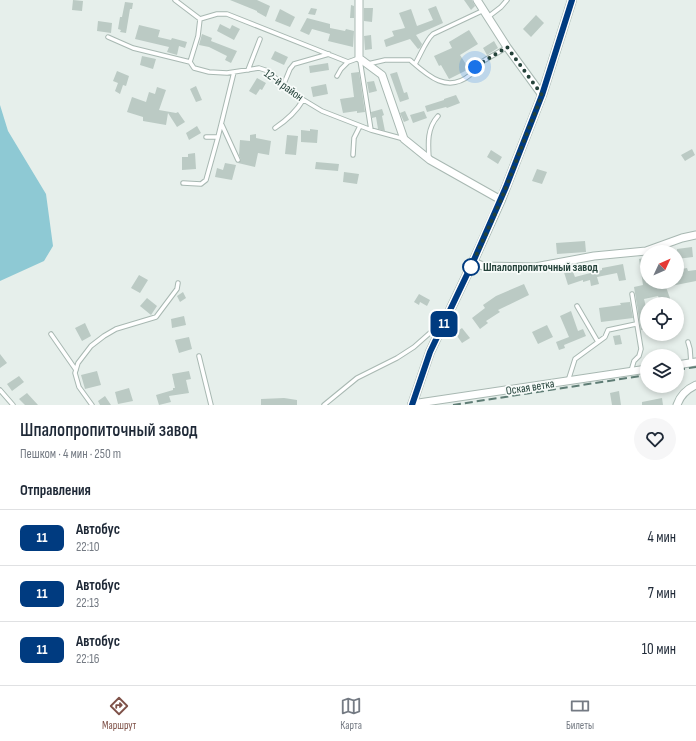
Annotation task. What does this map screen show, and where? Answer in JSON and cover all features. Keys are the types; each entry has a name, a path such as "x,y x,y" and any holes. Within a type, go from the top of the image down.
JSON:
{"street":[{"path":"359,0 359,58 382,75 404,139 430,160 501,200"},
{"path":"477,0 507,47 542,95"},
{"path":"411,405 430,352 501,200 542,95 572,0"},
{"path":"473,262 483,266 535,267 594,256 646,251 696,234"},
{"name":"Оская ветка","path":"411,405 640,370"},
{"path":"677,405 678,400 684,392 696,385"}],"lane":[{"path":"175,0 200,19"},
{"path":"488,17 501,7 507,0"},
{"path":"415,64 425,48 427,39 433,34 484,10"},
{"path":"200,19 217,14 227,14 348,62"},
{"path":"190,62 198,36 200,19"},
{"name":"12-й район","path":"108,38 133,48 190,62 194,68 209,72 227,73 259,68 268,71 289,91 322,111 371,130 404,139"},
{"path":"248,70 260,39"},
{"path":"367,64 385,60 410,60 440,82 452,82 460,81 470,74 475,67 507,47"},
{"path":"283,86 290,69 294,64 329,54"},
{"path":"337,76 341,68 348,62 359,58 371,130"},
{"path":"183,183 201,184 206,180 222,125 234,72"},
{"path":"275,128 287,120 298,109 303,100"},
{"path":"430,160 428,146 430,130 433,121 438,116"},
{"path":"222,125 238,160"},
{"path":"353,155 354,138 360,126"},
{"path":"206,138 218,138"},
{"path":"92,405 78,387 75,373 78,362 91,346 116,329 156,317 177,289 178,283"},
{"path":"631,371 634,361 639,356 641,349 632,294"},
{"path":"577,306 598,342"},
{"path":"324,405 357,378 397,358 414,347 448,316"},
{"path":"568,381 575,358 605,337 608,330 636,324"},
{"path":"51,334 76,370"},
{"path":"688,342 693,362"},
{"path":"199,356 211,405"},
{"path":"0,390 12,405"}],"water":[{"path":"0,105 8,131 46,194 53,246 44,261 0,281"}],"building":[{"path":"73,0 83,1 82,11 72,10"},
{"path":"230,0 257,0 270,6 266,17 257,11"},
{"path":"464,0 472,0 475,6 471,10"},
{"path":"125,2 133,3 132,9 130,9 126,33 120,32 121,30 118,29"},
{"path":"351,5 354,6 354,18 350,18"},
{"path":"436,6 443,23 416,35 422,44 420,48 418,49 410,39 386,47 384,40 394,36 392,31 405,28 399,13 411,9 417,26 433,20 428,9"},
{"path":"311,8 317,9 315,15 308,14"},
{"path":"364,8 373,8 372,22 364,21"},
{"path":"280,9 295,17 290,27 275,21"},
{"path":"536,15 544,23 531,37 523,29"},
{"path":"307,18 330,24 330,28 354,31 353,47 328,41 330,34 312,29 309,35 300,31"},
{"path":"98,21 112,23 111,33 97,31"},
{"path":"220,24 230,29 232,25 240,29 234,40 217,31"},
{"path":"139,25 160,30 158,37 171,40 172,38 187,42 185,48 179,46 177,55 167,52 169,47 135,39"},
{"path":"469,30 478,44 460,55 469,69 449,79 441,65 439,66 434,56 452,48 449,42"},
{"path":"202,34 212,38 211,41 237,51 231,63 225,60 227,56 209,47 199,45"},
{"path":"371,35 372,49 365,50 364,36"},
{"path":"494,41 498,48 487,55 483,48"},
{"path":"275,51 288,57 284,65 271,59"},
{"path":"142,56 156,59 153,69 140,65"},
{"path":"328,63 329,70 310,73 309,66"},
{"path":"117,71 129,76 126,86 123,85 120,94 115,91 118,83 113,81"},
{"path":"359,72 365,112 357,113 357,111 343,113 340,99 354,97 351,73"},
{"path":"397,72 404,93 407,92 409,99 400,102 390,74"},
{"path":"257,78 266,83 262,90 260,89 256,95 249,91"},
{"path":"374,81 377,91 369,93 367,82"},
{"path":"326,84 328,94 313,97 311,87"},
{"path":"196,86 202,100 196,102 190,89"},
{"path":"157,87 166,90 159,110 176,113 178,112 185,122 177,127 168,113 166,125 143,121 143,117 127,112 132,97 146,102 149,92 155,94"},
{"path":"456,95 460,103 447,108 427,112 425,106"},
{"path":"382,109 385,131 378,129 376,117 372,118 371,112"},
{"path":"405,111 409,120 404,122 400,113"},
{"path":"424,111 427,118 413,123 410,115"},
{"path":"197,126 201,133 189,140 186,133"},
{"path":"310,129 318,130 317,143 301,142 301,130 310,131"},
{"path":"256,134 256,138 271,141 269,155 258,153 255,167 238,163 241,160 239,155 240,140 250,141 250,135"},
{"path":"287,135 298,136 296,155 285,154"},
{"path":"692,149 695,155 685,161 681,155"},
{"path":"491,150 502,157 498,164 487,157"},
{"path":"195,153 196,169 182,170 182,157 188,157 188,154"},
{"path":"316,162 339,164 338,171 315,169"},
{"path":"225,163 236,165 232,180 215,177 217,168 223,170"},
{"path":"537,169 547,172 542,184 532,181"},
{"path":"344,172 359,174 357,184 343,182"},
{"path":"585,241 586,252 557,254 556,243"},
{"path":"692,247 693,257 684,258 684,248"},
{"path":"623,264 626,280 619,281 617,273 597,277 599,284 591,286 590,280 583,282 583,280 568,285 563,269 571,267 575,277 602,270 602,268"},
{"path":"687,268 688,271 696,270 696,281 684,283 684,269"},
{"path":"139,275 148,280 140,293 131,288"},
{"path":"524,284 529,295 498,310 500,312 486,321 488,323 480,329 472,318 485,308 483,305 496,296"},
{"path":"640,286 640,289 667,289 670,297 640,297 640,324 634,287"},
{"path":"183,292 186,298 180,302 177,296"},
{"path":"419,294 430,300 427,306 420,302 419,305 414,302"},
{"path":"147,298 157,306 151,315 140,306"},
{"path":"630,302 633,318 601,322 599,308 621,305 620,303"},
{"path":"571,311 578,331 583,329 586,336 564,345 565,348 559,350 556,342 569,337 560,316"},
{"path":"184,316 186,325 172,328 171,319"},
{"path":"85,323 91,336 82,341 75,328"},
{"path":"547,325 553,337 538,344 532,332"},
{"path":"462,328 470,338 462,343 455,333"},
{"path":"620,335 622,344 615,345 613,336"},
{"path":"189,337 192,349 179,353 175,340"},
{"path":"0,354 7,363 0,368"},
{"path":"97,371 101,385 85,389 81,375"},
{"path":"189,371 191,379 186,380 189,393 169,396 171,402 159,405 156,395 175,388 172,374"},
{"path":"19,376 24,382 12,391 7,384"},
{"path":"129,388 133,401 118,404 115,392"},
{"path":"619,391 621,405 612,405 610,393"},
{"path":"27,393 38,405 25,405 19,399"},
{"path":"105,396 111,405 100,405 98,401"},
{"path":"284,398 297,400 297,405 261,405 261,399"},
{"path":"662,398 663,405 642,405 642,402"}],"railway":[{"path":"684,369 696,367"},
{"path":"453,405 640,376"}],"bus line":[{"name":"11","path":"412,405 430,352 501,200 542,95 572,0"}],"place":[{"name":"Шпалопропиточный завод","path":"471,267"}],"route":[{"path":"471,267 501,200 542,95 507,47 475,67"}]}
